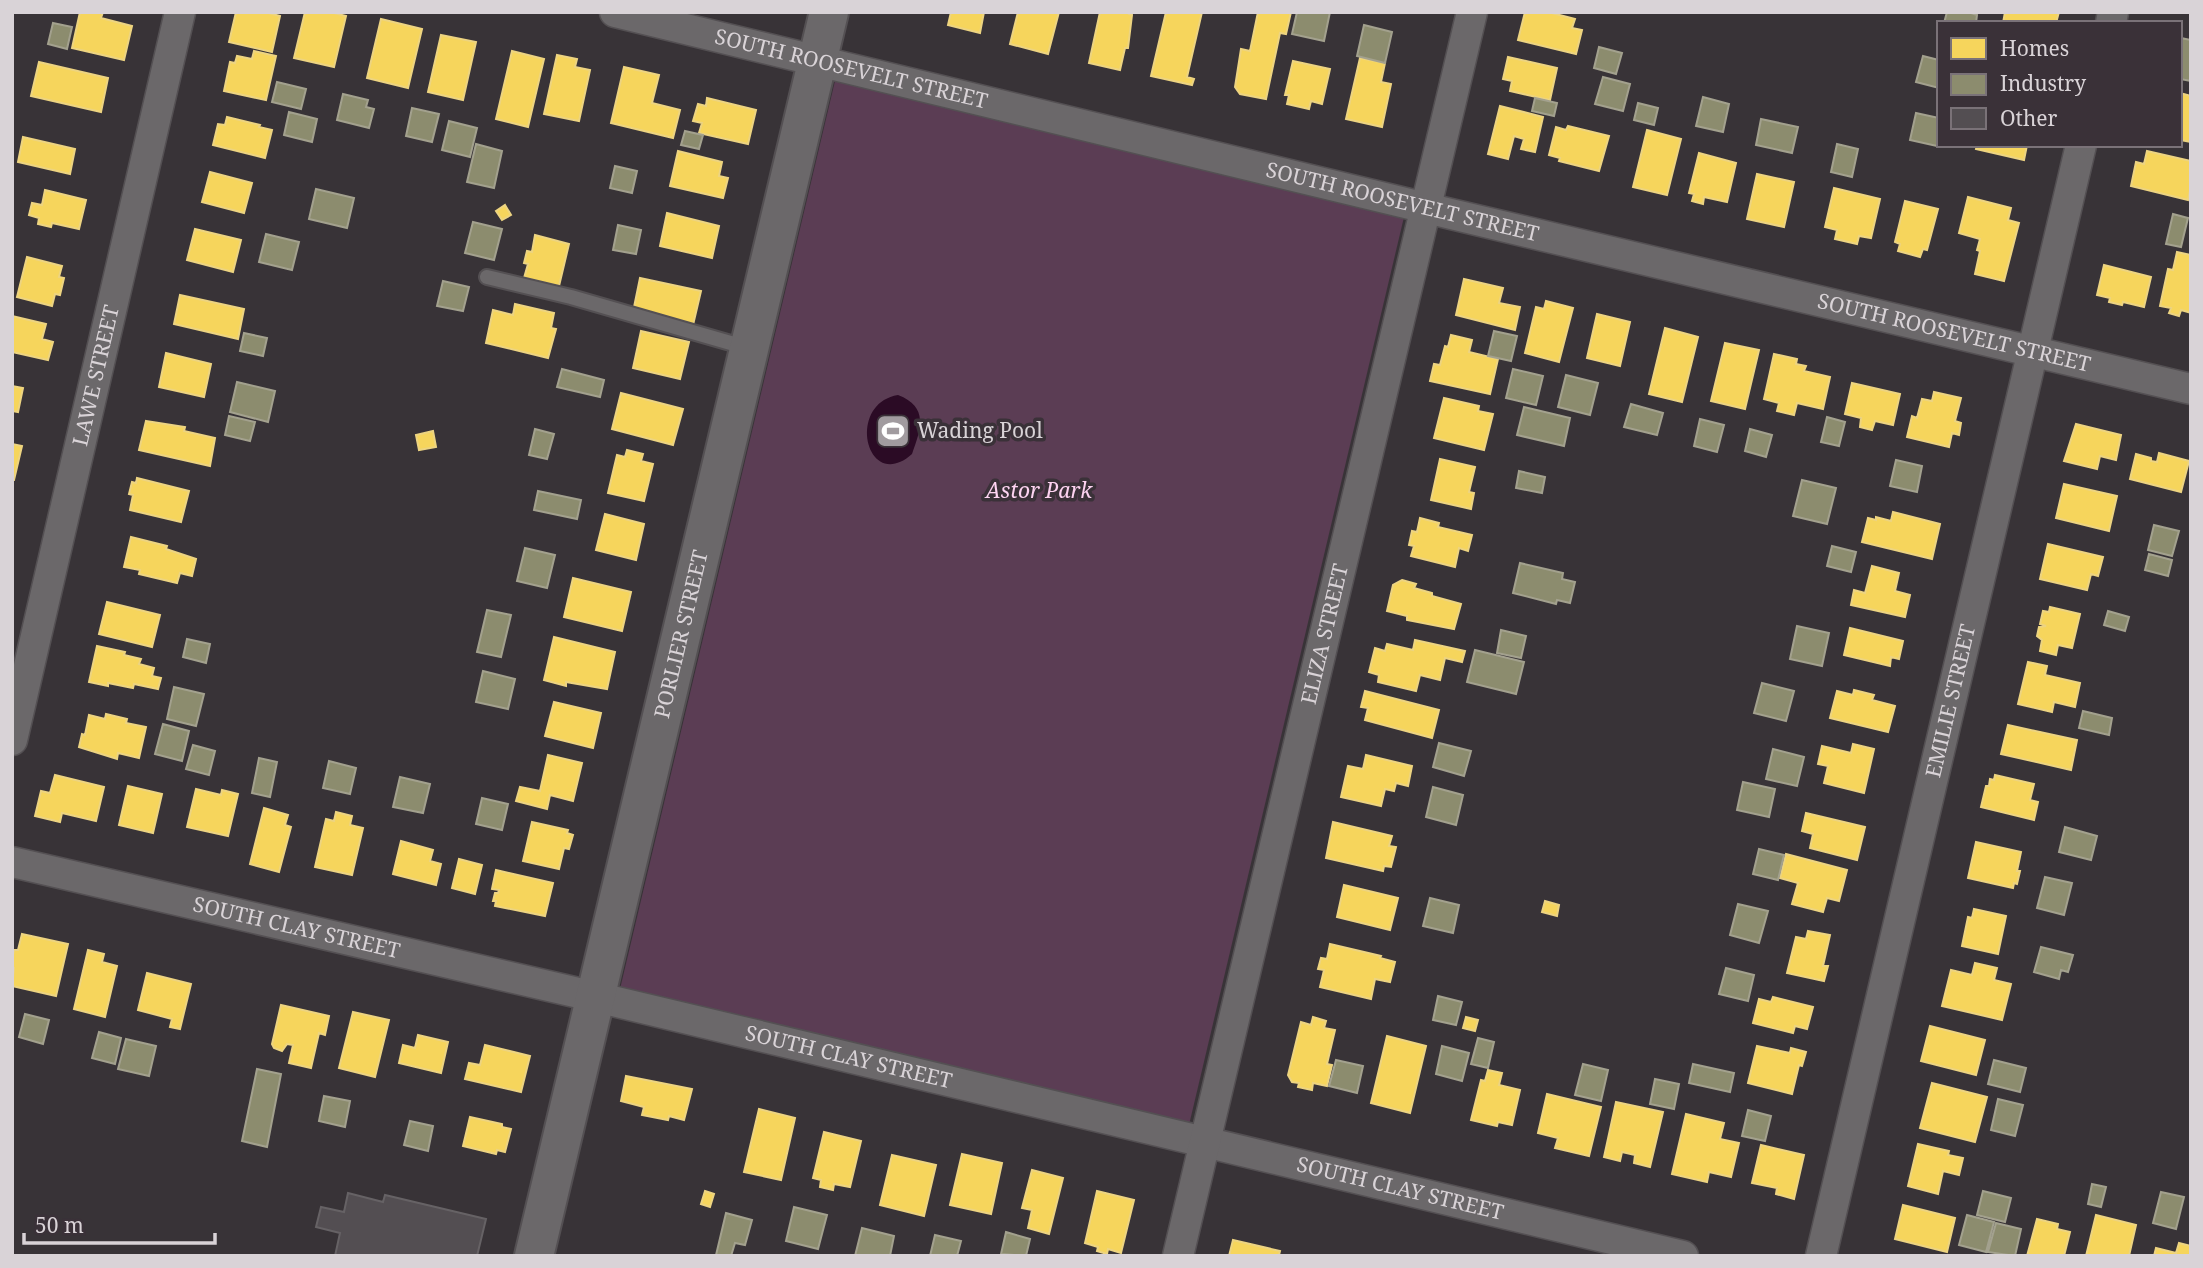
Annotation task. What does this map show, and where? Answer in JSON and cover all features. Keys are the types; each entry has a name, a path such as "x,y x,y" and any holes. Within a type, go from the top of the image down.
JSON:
{"street":[{"name":"LAWE STREET","path":"12,740 180,12"},
{"name":"SOUTH ROOSEVELT STREET","path":"615,12 2191,389"},
{"name":"PORLIER STREET","path":"534,1256 829,12"},
{"name":"ELIZA STREET","path":"1178,1256 1472,12"},
{"name":"EMILIE STREET","path":"1821,1256 2081,147"},
{"name":"SOUTH CLAY STREET","path":"12,862 596,997 1683,1256"}],"lane":[{"path":"487,277 750,348"}],"green space":[{"name":"Astor Park","path":"835,81 1404,217 1189,1125 620,989"}],"shaded area":[{"name":"Wading Pool","path":"898,395 915,406 920,428 912,454 896,463 883,463 874,455 868,443 867,428 871,414 882,402"}],"building: Homes":[{"path":"80,12 103,12 101,18 132,26 124,60 72,48"},
{"path":"236,12 265,12 280,16 272,52 229,42"},
{"path":"305,12 330,12 346,16 334,67 294,58"},
{"path":"951,12 984,12 980,33 948,25"},
{"path":"1018,12 1059,12 1048,54 1010,44"},
{"path":"1100,12 1130,12 1132,15 1128,48 1125,48 1120,70 1089,63"},
{"path":"1166,12 1202,12 1187,77 1194,79 1192,85 1151,76"},
{"path":"1258,12 1291,12 1286,34 1280,33 1266,99 1240,94 1235,87 1241,49 1250,51"},
{"path":"1525,12 1548,12 1575,19 1572,28 1582,30 1576,54 1518,40"},
{"path":"2005,12 2059,12 2057,21 2003,21"},
{"path":"381,19 422,29 408,88 367,78"},
{"path":"441,35 476,42 463,100 428,92"},
{"path":"254,51 276,56 266,100 224,91 230,62 235,63 237,56 252,59"},
{"path":"512,51 544,59 528,127 496,119"},
{"path":"557,55 577,59 575,67 590,70 579,121 544,114"},
{"path":"1508,57 1557,68 1550,100 1510,91 1512,81 1503,79"},
{"path":"1360,58 1385,63 1381,82 1391,84 1382,127 1346,119"},
{"path":"1293,61 1330,69 1322,104 1311,101 1309,109 1287,104 1289,95 1285,95"},
{"path":"39,62 108,78 101,112 31,96"},
{"path":"624,67 659,75 652,103 680,110 673,138 611,123"},
{"path":"2182,94 2191,96 2191,142 2182,140"},
{"path":"707,98 756,110 748,144 699,133 702,123 693,121 698,104 706,106"},
{"path":"1500,106 1543,117 1535,152 1521,149 1524,139 1514,136 1508,159 1488,154"},
{"path":"227,117 272,130 265,158 213,145 218,124 225,125"},
{"path":"1568,126 1609,136 1599,171 1559,161 1560,158 1549,155 1556,127 1566,130"},
{"path":"1647,130 1681,139 1667,195 1633,187"},
{"path":"23,137 75,149 70,174 18,162"},
{"path":"1976,147 2027,147 2024,160"},
{"path":"678,151 722,162 719,176 728,178 723,198 670,186"},
{"path":"2147,151 2191,161 2188,200 2131,186 2136,162 2144,164"},
{"path":"1699,153 1736,163 1727,202 1704,197 1703,204 1692,201 1694,194 1689,193"},
{"path":"210,172 252,183 244,213 202,202"},
{"path":"1757,174 1794,182 1784,227 1747,219"},
{"path":"1834,188 1880,199 1871,238 1859,236 1857,244 1835,239 1837,230 1825,227"},
{"path":"45,190 86,200 79,229 52,223 51,227 38,224 39,218 29,215 32,203 42,205"},
{"path":"1968,197 2011,208 2008,220 2019,223 2004,281 1975,274 1980,239 1959,233"},
{"path":"1905,201 1938,209 1927,250 1923,249 1920,257 1898,251 1900,244 1895,242"},
{"path":"505,205 511,215 502,220 496,211"},
{"path":"667,213 719,226 712,258 660,246"},
{"path":"195,229 241,240 233,272 187,260"},
{"path":"535,235 569,244 559,286 524,278 528,264 524,263 527,251 532,252"},
{"path":"2177,252 2191,255 2191,313 2181,310 2179,316 2169,313 2171,308 2160,306 2168,269 2173,270"},
{"path":"27,257 62,266 59,277 64,278 60,295 55,294 52,306 17,297"},
{"path":"2104,265 2151,277 2144,307 2109,302 2110,298 2097,295"},
{"path":"640,278 701,291 693,325 633,312"},
{"path":"1464,279 1503,288 1499,303 1520,307 1515,330 1456,315"},
{"path":"180,295 244,309 238,339 174,324"},
{"path":"1546,301 1573,308 1559,362 1525,353 1536,307 1544,309"},
{"path":"515,304 554,313 551,328 556,329 548,358 486,343 493,310 513,315"},
{"path":"1597,314 1630,322 1620,366 1587,358"},
{"path":"12,316 46,324 42,339 53,342 48,360 12,352"},
{"path":"1665,328 1698,337 1682,402 1649,394"},
{"path":"641,331 689,342 680,379 633,368"},
{"path":"1451,335 1472,340 1469,352 1498,359 1490,394 1430,381 1434,364 1440,365"},
{"path":"1725,343 1759,350 1745,409 1711,401"},
{"path":"166,353 211,364 204,397 159,387"},
{"path":"1774,354 1797,359 1796,364 1806,366 1804,371 1830,377 1823,409 1797,403 1794,415 1777,411 1779,403 1764,399"},
{"path":"1852,383 1900,394 1893,425 1875,421 1872,430 1860,427 1861,418 1845,414"},
{"path":"12,386 23,388 18,412 12,411"},
{"path":"1934,392 1961,398 1955,421 1961,423 1959,435 1952,433 1949,447 1907,437 1912,416 1917,418 1922,399 1932,401"},
{"path":"621,393 683,409 673,445 612,429"},
{"path":"1444,398 1479,406 1478,411 1493,414 1484,450 1434,438"},
{"path":"146,421 185,427 184,431 215,438 210,466 139,450"},
{"path":"2076,424 2121,435 2116,460 2100,456 2097,469 2064,461"},
{"path":"433,431 436,447 419,450 416,435"},
{"path":"12,444 22,446 14,480 12,480"},
{"path":"627,450 643,454 641,461 653,464 644,501 608,493 617,455 625,457"},
{"path":"2159,453 2189,461 2181,492 2130,479 2136,454 2157,462"},
{"path":"1440,459 1475,467 1469,492 1474,493 1471,509 1431,500"},
{"path":"137,478 189,491 181,522 130,510 133,495 129,494 132,482 136,483"},
{"path":"2064,484 2117,496 2109,531 2056,518"},
{"path":"1893,512 1940,524 1932,559 1862,542 1868,518 1891,521"},
{"path":"605,514 644,524 636,560 596,550"},
{"path":"1420,518 1439,523 1438,527 1472,535 1468,551 1459,548 1455,567 1411,556 1414,546 1409,545 1412,531 1417,532"},
{"path":"131,537 167,546 166,549 196,559 192,576 180,573 177,583 139,574 140,570 124,567"},
{"path":"2048,544 2103,557 2098,576 2091,574 2087,590 2040,579"},
{"path":"1872,566 1899,573 1895,591 1910,595 1905,617 1851,605 1854,590 1865,593"},
{"path":"573,578 631,592 622,631 564,617"},
{"path":"1402,580 1416,584 1414,588 1432,593 1432,596 1461,604 1454,629 1407,620 1407,616 1387,611 1393,585"},
{"path":"107,602 160,615 152,647 99,634"},
{"path":"2050,607 2080,614 2072,648 2058,645 2056,655 2040,651 2042,640 2037,636 2039,627 2046,626 2040,624 2043,611 2049,612"},
{"path":"1850,628 1903,641 1899,659 1891,657 1890,666 1844,655"},
{"path":"554,637 615,652 607,689 566,682 566,686 544,680"},
{"path":"1415,640 1465,651 1462,662 1445,658 1440,680 1420,675 1416,691 1378,682 1379,675 1369,672 1375,648 1385,651 1387,644 1413,650"},
{"path":"97,646 125,652 124,655 141,659 139,664 154,668 152,676 161,678 158,689 134,684 133,688 89,682"},
{"path":"2028,662 2047,666 2045,675 2080,683 2075,707 2054,702 2052,712 2018,704"},
{"path":"1854,690 1874,695 1872,700 1895,706 1888,732 1830,718 1837,691 1853,695"},
{"path":"1365,691 1439,710 1432,738 1365,720 1368,708 1361,707"},
{"path":"554,702 601,713 593,748 545,736"},
{"path":"106,714 127,719 126,723 146,727 139,758 118,753 117,759 79,747 82,734 85,735 89,715 105,719"},
{"path":"2008,725 2077,740 2071,770 2001,754"},
{"path":"1853,744 1874,749 1864,793 1824,783 1828,766 1818,764 1822,746 1851,753"},
{"path":"548,755 582,763 573,801 550,795 547,809 516,801 520,787 540,791"},
{"path":"1366,755 1412,766 1408,786 1396,783 1394,791 1385,789 1381,806 1341,797 1348,766 1363,769"},
{"path":"55,775 104,787 96,821 62,813 60,822 35,816 41,791 50,793"},
{"path":"1995,775 2034,784 2030,800 2038,802 2034,820 1981,807 1986,786 1989,786 1990,779 1994,780"},
{"path":"128,786 162,794 153,833 119,825"},
{"path":"196,789 221,795 222,790 238,794 228,836 187,827"},
{"path":"264,808 288,815 285,825 291,827 279,872 250,864"},
{"path":"336,812 352,816 350,825 363,828 352,875 315,867 326,819 334,821"},
{"path":"1806,813 1865,827 1857,860 1810,848 1813,834 1802,831"},
{"path":"532,822 568,830 567,833 573,835 569,849 564,848 559,869 523,861"},
{"path":"1333,822 1392,836 1389,846 1396,847 1391,867 1384,866 1383,871 1326,858"},
{"path":"401,841 433,850 430,861 441,864 436,885 393,874"},
{"path":"1976,842 2021,852 2017,871 2020,871 2017,884 2014,883 2013,888 1968,878"},
{"path":"1786,854 1847,870 1839,901 1827,898 1823,912 1792,904 1798,883 1780,878"},
{"path":"459,859 482,865 475,894 452,888"},
{"path":"496,870 553,883 545,916 495,906 495,893 499,890 492,889"},
{"path":"1344,885 1398,898 1390,930 1337,917"},
{"path":"1545,901 1559,905 1557,916 1542,912"},
{"path":"1974,909 2006,916 1998,954 1962,946 1968,917 1972,918"},
{"path":"1808,931 1830,935 1823,966 1828,966 1824,981 1787,973 1796,937 1806,939"},
{"path":"22,934 68,944 56,996 12,986 12,959 14,950 18,950"},
{"path":"1330,944 1395,962 1390,982 1375,979 1371,999 1320,987 1324,970 1318,969 1321,958 1327,959"},
{"path":"88,950 104,954 102,962 117,966 105,1017 74,1009"},
{"path":"1975,963 1997,968 1994,980 2011,984 2002,1020 1942,1006 1951,970 1972,975"},
{"path":"147,973 191,984 180,1029 170,1027 172,1019 138,1010"},
{"path":"1773,997 1813,1007 1807,1029 1795,1026 1793,1033 1753,1023 1759,999 1771,1002"},
{"path":"281,1005 329,1016 325,1035 319,1033 311,1068 289,1063 293,1045 287,1044 282,1051 274,1048 272,1044"},
{"path":"353,1012 389,1020 375,1077 339,1068"},
{"path":"1313,1017 1326,1021 1324,1028 1335,1030 1327,1064 1332,1065 1327,1086 1313,1083 1312,1090 1298,1087 1299,1083 1292,1082 1288,1075 1301,1022 1311,1025"},
{"path":"1466,1017 1478,1020 1475,1031 1463,1028"},
{"path":"1930,1026 1985,1040 1976,1075 1921,1061"},
{"path":"418,1035 448,1042 441,1073 399,1063 403,1045 415,1048"},
{"path":"1387,1036 1426,1046 1410,1113 1371,1103"},
{"path":"485,1045 530,1056 521,1092 465,1079 469,1063 480,1065"},
{"path":"1757,1046 1790,1053 1791,1048 1806,1052 1802,1066 1799,1065 1792,1094 1748,1083"},
{"path":"1488,1070 1502,1073 1499,1085 1520,1090 1512,1125 1498,1122 1497,1126 1471,1120 1481,1080 1485,1081"},
{"path":"626,1076 692,1089 684,1120 669,1116 668,1120 642,1115 644,1107 621,1101"},
{"path":"1932,1083 1987,1097 1975,1142 1920,1128"},
{"path":"1547,1094 1601,1107 1589,1156 1555,1148 1558,1138 1538,1133"},
{"path":"1616,1102 1663,1112 1650,1167 1634,1163 1635,1155 1622,1152 1620,1161 1604,1157"},
{"path":"759,1109 795,1118 781,1180 744,1172"},
{"path":"1686,1114 1724,1123 1720,1139 1739,1143 1731,1177 1709,1172 1707,1182 1672,1174"},
{"path":"470,1117 502,1124 502,1127 511,1129 505,1152 497,1150 496,1154 463,1146"},
{"path":"824,1132 861,1141 850,1187 834,1184 833,1190 820,1187 821,1180 813,1178"},
{"path":"1918,1144 1949,1151 1948,1155 1963,1158 1959,1175 1943,1171 1938,1194 1908,1186"},
{"path":"1761,1145 1804,1155 1794,1199 1776,1194 1777,1188 1752,1183"},
{"path":"962,1154 1002,1163 991,1214 950,1205"},
{"path":"892,1155 936,1165 924,1216 880,1205"},
{"path":"1032,1170 1063,1178 1049,1234 1028,1228 1032,1210 1022,1208"},
{"path":"705,1191 714,1194 710,1207 701,1204"},
{"path":"1097,1191 1134,1200 1121,1253 1108,1249 1107,1254 1097,1251 1098,1247 1085,1243"},
{"path":"1903,1205 1955,1218 1947,1252 1895,1239"},
{"path":"2096,1215 2136,1225 2129,1256 2086,1256"},
{"path":"2037,1219 2058,1224 2057,1229 2070,1232 2064,1256 2027,1256"},
{"path":"1233,1240 1280,1251 1279,1255 1284,1256 1229,1256"},
{"path":"2179,1243 2191,1246 2191,1256 2154,1256 2156,1248 2176,1253"}],"building: Industry":[{"path":"1297,12 1330,12 1324,41 1292,34"},
{"path":"1947,12 1977,15 1976,21 1945,21"},
{"path":"53,23 72,27 67,49 48,44"},
{"path":"1364,25 1392,32 1385,63 1357,56"},
{"path":"2182,38 2191,40 2191,81 2182,79"},
{"path":"1599,47 1622,53 1616,74 1594,68"},
{"path":"1923,56 1937,60 1937,87 1916,82"},
{"path":"1603,77 1630,84 1623,111 1595,104"},
{"path":"277,82 306,89 301,109 272,102"},
{"path":"343,94 368,100 366,107 374,109 369,128 337,120"},
{"path":"1703,97 1729,104 1723,132 1696,126"},
{"path":"1535,98 1557,103 1554,116 1532,111"},
{"path":"1638,103 1658,108 1654,125 1634,120"},
{"path":"412,108 439,114 432,142 406,136"},
{"path":"289,112 317,119 312,142 284,135"},
{"path":"1916,113 1937,118 1937,146 1910,140"},
{"path":"1761,119 1798,127 1792,153 1756,145"},
{"path":"449,121 477,128 470,157 442,150"},
{"path":"685,131 703,135 699,149 681,145"},
{"path":"476,144 502,151 494,188 467,182"},
{"path":"1837,144 1858,149 1852,177 1831,172"},
{"path":"615,166 637,171 632,193 610,188"},
{"path":"316,189 354,198 347,228 309,219"},
{"path":"2173,214 2188,218 2181,247 2166,244"},
{"path":"473,222 502,229 494,260 465,253"},
{"path":"618,225 641,230 636,254 613,250"},
{"path":"266,234 299,242 292,270 259,262"},
{"path":"443,281 469,287 463,311 437,306"},
{"path":"1494,331 1517,336 1511,361 1488,356"},
{"path":"244,333 267,338 263,356 240,351"},
{"path":"562,369 604,380 600,397 557,387"},
{"path":"1513,369 1543,376 1536,405 1506,398"},
{"path":"1566,375 1598,383 1590,415 1558,407"},
{"path":"237,382 275,391 268,422 230,412"},
{"path":"1631,404 1663,413 1657,435 1624,427"},
{"path":"1524,407 1570,418 1564,446 1517,435"},
{"path":"229,416 255,422 250,441 225,435"},
{"path":"1827,417 1845,422 1839,446 1821,442"},
{"path":"1700,419 1724,425 1717,452 1694,446"},
{"path":"535,429 554,434 547,459 529,455"},
{"path":"1750,429 1772,435 1766,457 1745,451"},
{"path":"1896,460 1922,466 1917,492 1890,486"},
{"path":"1519,471 1545,477 1542,493 1516,488"},
{"path":"1802,480 1836,488 1827,524 1793,516"},
{"path":"538,491 581,500 577,519 534,510"},
{"path":"2154,525 2179,531 2172,556 2148,550"},
{"path":"1832,546 1856,552 1851,572 1827,566"},
{"path":"525,548 555,555 547,588 517,581"},
{"path":"2149,554 2172,560 2168,576 2145,570"},
{"path":"1520,563 1563,573 1562,579 1575,582 1570,603 1557,600 1556,604 1513,593"},
{"path":"487,610 511,615 501,657 477,652"},
{"path":"2108,611 2129,617 2125,631 2104,625"},
{"path":"1797,626 1829,633 1822,666 1790,659"},
{"path":"1501,630 1526,636 1521,658 1497,653"},
{"path":"187,639 210,644 206,663 183,657"},
{"path":"1475,650 1524,662 1516,694 1467,682"},
{"path":"483,671 515,679 508,709 476,702"},
{"path":"1762,683 1794,691 1786,721 1754,713"},
{"path":"174,687 204,694 196,726 167,719"},
{"path":"2083,711 2112,718 2109,735 2079,728"},
{"path":"163,724 189,731 182,761 155,754"},
{"path":"1439,743 1471,751 1464,776 1433,767"},
{"path":"193,745 215,751 209,775 186,769"},
{"path":"1773,749 1804,757 1797,786 1766,779"},
{"path":"259,758 277,762 270,797 252,793"},
{"path":"329,761 356,768 350,794 323,788"},
{"path":"400,777 430,784 423,813 393,807"},
{"path":"1743,782 1775,789 1769,817 1737,810"},
{"path":"1433,787 1463,795 1456,825 1426,817"},
{"path":"482,798 508,804 502,830 476,824"},
{"path":"2065,827 2097,836 2091,860 2059,852"},
{"path":"1759,849 1784,855 1778,880 1753,874"},
{"path":"2045,877 2072,883 2064,915 2037,908"},
{"path":"1430,898 1459,905 1453,933 1423,926"},
{"path":"1738,904 1768,911 1759,943 1730,935"},
{"path":"2041,947 2073,955 2068,972 2061,970 2059,979 2034,972"},
{"path":"1726,968 1754,975 1748,1001 1719,994"},
{"path":"1438,996 1462,1002 1456,1025 1433,1020"},
{"path":"25,1014 49,1020 43,1044 19,1037"},
{"path":"99,1032 121,1038 115,1064 92,1058"},
{"path":"1478,1038 1494,1042 1488,1068 1471,1064"},
{"path":"126,1039 156,1046 149,1076 118,1069"},
{"path":"1442,1046 1469,1053 1462,1081 1436,1074"},
{"path":"1336,1060 1363,1066 1357,1093 1329,1086"},
{"path":"1994,1060 2026,1068 2020,1092 1988,1084"},
{"path":"1583,1064 1608,1070 1601,1101 1575,1095"},
{"path":"1693,1064 1734,1073 1730,1092 1689,1083"},
{"path":"257,1069 281,1074 267,1147 242,1141"},
{"path":"1655,1079 1679,1084 1674,1109 1650,1104"},
{"path":"324,1096 350,1101 345,1127 319,1121"},
{"path":"1998,1099 2023,1105 2015,1136 1991,1130"},
{"path":"1748,1110 1771,1116 1765,1141 1742,1136"},
{"path":"410,1121 433,1126 428,1151 404,1145"},
{"path":"2092,1184 2106,1187 2101,1207 2088,1204"},
{"path":"1983,1191 2011,1198 2005,1222 1977,1215"},
{"path":"2161,1192 2184,1197 2176,1229 2153,1223"},
{"path":"794,1207 827,1215 818,1249 786,1241"},
{"path":"726,1213 752,1220 745,1245 735,1243 731,1256 719,1256 716,1255"},
{"path":"1967,1215 1994,1222 1986,1252 1959,1245"},
{"path":"1996,1223 2021,1229 2015,1256 1988,1252"},
{"path":"862,1228 894,1236 890,1256 855,1256"},
{"path":"1006,1232 1030,1239 1026,1256 1001,1254"},
{"path":"935,1235 961,1241 957,1256 930,1256"}],"building: Other":[{"path":"348,1193 383,1202 385,1195 486,1219 477,1256 335,1256 340,1233 316,1227 321,1207 344,1212"}],"place":[{"name":"Wading Pool","path":"893,431"}]}
